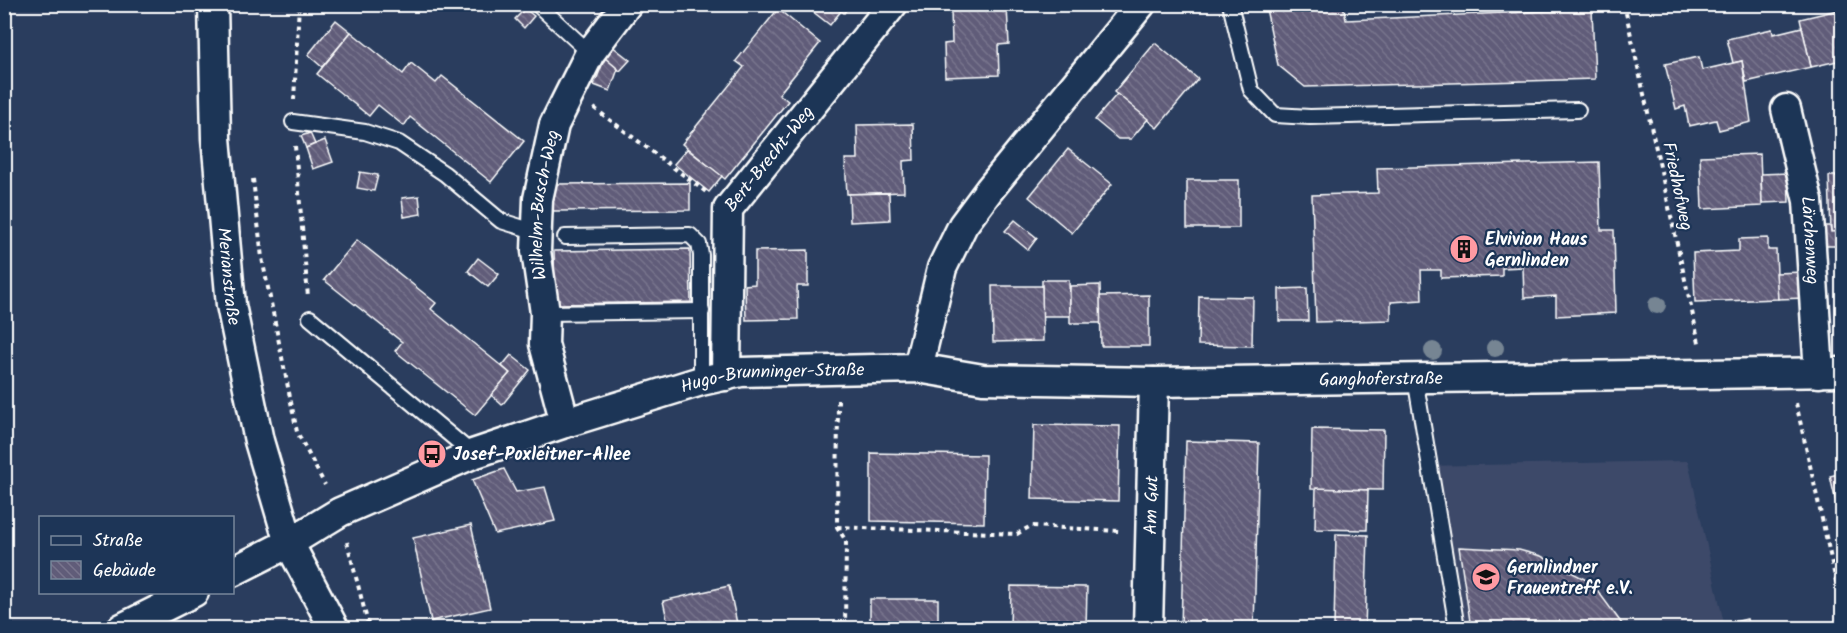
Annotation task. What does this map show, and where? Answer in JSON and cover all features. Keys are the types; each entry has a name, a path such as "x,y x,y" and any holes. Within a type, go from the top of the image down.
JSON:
{"street":[{"name":"Merianstraße","path":"213,4 216,138 231,305 258,441 289,543"},
{"name":"Wilhelm-Busch-Weg","path":"565,423 544,344 545,314 536,251 538,199 554,125 590,53 627,4"},
{"name":"Bert-Brecht-Weg","path":"713,378 728,209 894,4"},
{"path":"918,368 942,268 963,225 996,180 1141,4"},
{"name":"Lärchenweg","path":"1786,109 1808,201 1818,372"},
{"name":"Hugo-Brunninger-Straße","path":"234,571 289,543 340,512 473,454 713,378 741,372 918,368"},
{"name":"Ganghoferstraße","path":"918,368 983,379 1154,382 1818,372"},
{"name":"Am Gut","path":"1148,628 1154,382"},
{"path":"289,543 334,628"},
{"path":"122,628 190,594"}],"lane":[{"path":"537,4 590,53"},
{"path":"1230,4 1251,90 1275,115 1310,117 1578,110"},
{"path":"293,122 365,132 399,143 445,174 501,221 537,232"},
{"path":"565,237 690,235 699,244 701,255 702,311 713,378"},
{"path":"545,314 702,311"},
{"path":"310,318 473,454"},
{"path":"1415,378 1457,628"}],"path":[{"path":"299,4 293,122 310,318"},
{"name":"Friedhofweg","path":"1624,4 1705,373"},
{"path":"572,91 728,209"},
{"path":"252,168 262,258 297,432 340,512 369,628"},
{"path":"838,369 837,527 846,541 845,628"},
{"path":"1818,372 1794,393 1842,608"},
{"path":"837,527 1017,534 1031,526 1150,534"}],"shaded area":[{"path":"1688,461 1725,628 1448,628 1422,466"}],"building":[{"path":"803,4 833,4 841,11 830,25"},
{"path":"833,4 850,4 844,13"},
{"path":"1265,4 1343,4 1346,20 1592,9 1595,79 1305,87 1278,65"},
{"path":"1007,7 1009,44 998,45 999,75 945,77 944,44 952,43 951,10"},
{"path":"525,9 534,16 524,28 515,19"},
{"path":"778,9 820,43 779,94 788,101 725,179 682,144 744,67 736,61"},
{"path":"1842,9 1842,60 1811,67 1800,19"},
{"path":"336,20 351,32 322,67 308,55"},
{"path":"1802,27 1811,67 1746,82 1742,61 1733,63 1727,39 1772,29 1773,34"},
{"path":"351,32 403,74 411,63 436,83 442,76 524,141 491,182 410,117 404,126 378,105 369,116 317,74"},
{"path":"1155,43 1198,79 1157,128 1114,92"},
{"path":"612,46 630,60 620,71 603,57"},
{"path":"1699,57 1702,70 1742,61 1751,122 1719,130 1716,120 1689,126 1685,106 1676,109 1665,64"},
{"path":"605,58 618,69 610,91 594,85"},
{"path":"1117,94 1148,119 1131,139 1118,139 1095,120"},
{"path":"913,124 914,160 903,161 904,192 847,194 845,159 858,159 857,125"},
{"path":"310,133 315,144 306,148 301,136"},
{"path":"325,140 333,162 313,169 306,148"},
{"path":"687,149 722,176 709,192 674,164"},
{"path":"1068,149 1112,184 1072,233 1029,197"},
{"path":"1760,154 1762,206 1702,209 1700,156"},
{"name":"Elvivion Haus Gernlinden","path":"1599,162 1601,230 1614,230 1616,313 1556,316 1556,296 1524,298 1523,267 1502,268 1502,276 1441,278 1441,270 1421,270 1422,300 1391,302 1391,320 1316,322 1312,195 1378,193 1377,168"},
{"path":"360,172 378,175 374,191 357,188"},
{"path":"1788,173 1789,202 1762,203 1761,174"},
{"path":"1829,176 1842,176 1842,231 1831,232"},
{"path":"1187,180 1239,180 1239,228 1187,228"},
{"path":"690,183 690,210 553,211 553,184"},
{"path":"889,193 890,220 850,222 849,194"},
{"path":"419,196 421,214 404,217 402,198"},
{"path":"1015,220 1037,238 1028,250 1005,231"},
{"path":"1823,226 1830,226 1831,232 1842,231 1842,246 1824,246"},
{"path":"1768,238 1768,250 1776,250 1778,299 1695,302 1693,253 1739,251 1739,239"},
{"path":"357,240 436,303 431,309 510,373 475,415 395,351 402,342 324,280"},
{"path":"690,249 691,302 555,304 554,251"},
{"path":"808,250 808,286 797,286 798,319 746,320 745,285 755,284 755,251"},
{"path":"478,258 499,274 488,287 468,271"},
{"path":"1803,272 1804,298 1778,299 1776,273"},
{"path":"1042,280 1069,280 1070,316 1042,316"},
{"path":"1100,285 1101,323 1070,323 1070,286"},
{"path":"992,286 1042,286 1043,341 993,342"},
{"path":"1307,288 1308,321 1279,321 1279,289"},
{"path":"1149,295 1149,346 1101,346 1100,296"},
{"path":"1199,296 1253,297 1252,346 1198,345"},
{"path":"511,355 530,370 502,405 491,395 510,373 502,366"},
{"path":"1034,425 1120,426 1118,501 1032,499"},
{"path":"1312,429 1384,430 1383,490 1311,489"},
{"path":"1186,441 1259,443 1254,628 1181,628"},
{"path":"871,453 985,455 984,523 871,521"},
{"path":"504,469 516,492 545,487 555,521 495,534 472,480"},
{"path":"1842,473 1842,528 1830,476"},
{"path":"1316,488 1368,490 1367,530 1315,529"},
{"path":"471,525 490,608 431,621 413,538"},
{"path":"1336,534 1368,535 1365,628 1334,628"},
{"path":"1459,547 1519,550 1541,556 1592,583 1625,628 1471,628"},
{"path":"729,586 738,628 669,628 663,601"},
{"path":"1011,586 1087,587 1086,628 1010,628"},
{"path":"870,599 938,599 938,628 870,628"},
{"path":"1747,619 1749,628 1727,628 1726,624"}],"place":[{"name":"Elvivion Haus Gernlinden","path":"1464,249"},
{"name":"Josef-Poxleitner-Allee","path":"432,454"},
{"name":"Gernlindner Frauentreff e.V.","path":"1486,577"}]}
